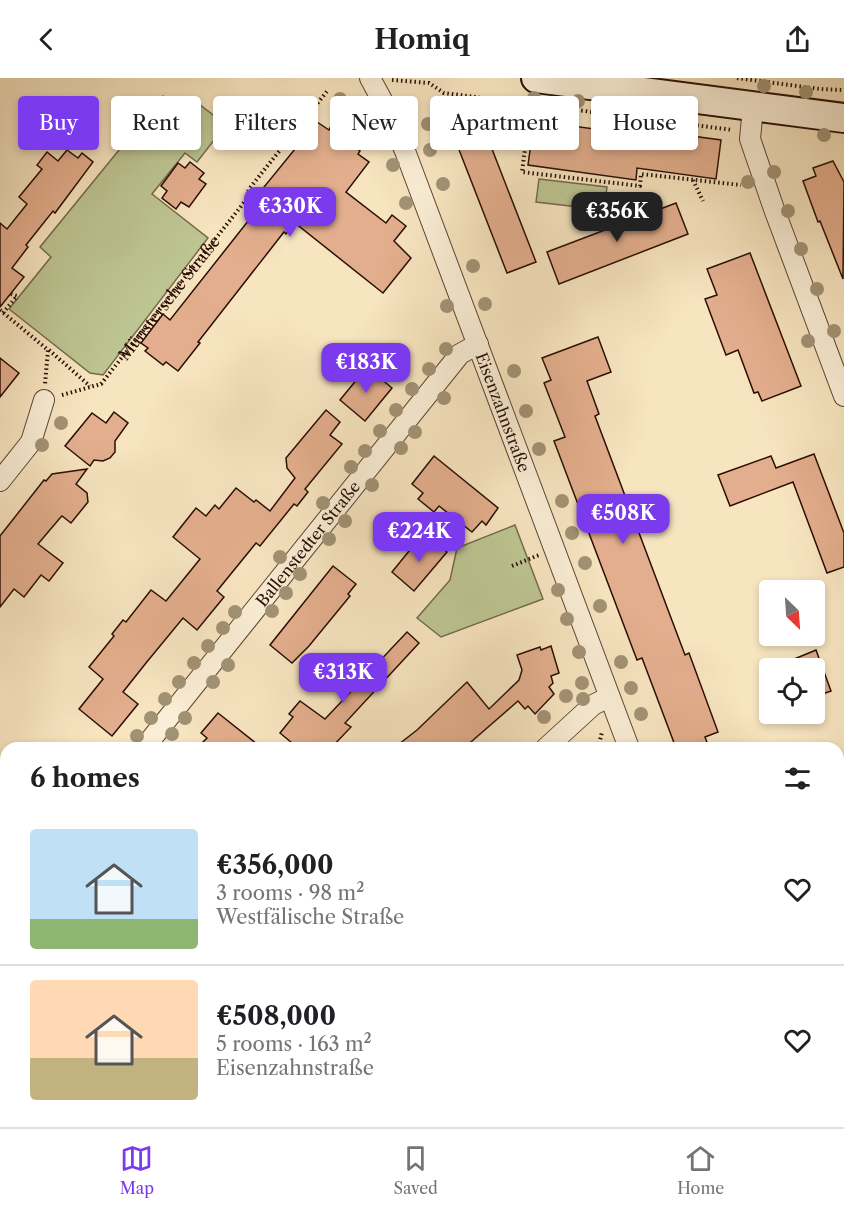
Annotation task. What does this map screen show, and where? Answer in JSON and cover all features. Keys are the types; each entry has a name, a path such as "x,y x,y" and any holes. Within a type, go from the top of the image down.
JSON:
{"street":[{"name":"Eisenzahnstraße","path":"370,78 405,151 627,742"},
{"path":"536,78 844,118"},
{"path":"753,107 750,139 844,396"},
{"name":"Ballenstedter Straße","path":"149,742 460,354 478,344"},
{"path":"0,481 31,442 44,400"},
{"path":"553,742 593,705 609,697"}],"path":[{"path":"737,78 844,90"},
{"path":"419,82 429,83 444,93 732,129"},
{"name":"Münstersche Straße","path":"44,400 101,384 246,200 249,189 328,90"},
{"path":"525,150 522,171 640,186 641,174 741,185"},
{"path":"693,180 703,201"},
{"path":"11,294 17,296 2,312 90,387"},
{"path":"44,400 48,350"},
{"path":"512,566 554,549"},
{"path":"600,742 603,730"}],"green space":[{"path":"201,106 213,115 213,142 197,162 185,153 152,194 208,238 103,375 90,373 9,309 51,257 40,247 119,150 201,150"},
{"path":"539,179 607,187 604,210 536,202"},
{"path":"515,525 543,599 441,637 417,618 450,580 457,548"}],"building":[{"path":"318,123 329,130 330,128 330,150 359,150 358,154 369,162 346,192 386,223 392,215 406,226 394,241 411,258 383,293 295,223 286,234 284,232 178,371 166,362 163,365 145,351 148,348 141,343 163,314 170,320 271,192 264,187 294,150 318,150"},
{"path":"579,127 591,129 591,150 698,150 698,137 721,140 716,179 637,168 636,180 528,165 530,150 579,150"},
{"path":"67,150 78,158 82,153 93,162 55,213 53,211 26,245 28,247 12,268 24,277 0,307 0,223 7,229 27,204 19,197 42,169 37,165 47,152 58,161"},
{"path":"459,150 492,150 536,262 507,273"},
{"path":"833,161 844,182 843,279 803,181 816,176 813,168"},
{"path":"190,162 204,173 199,179 206,184 189,207 181,202 176,209 162,198 167,191 161,186 178,163 185,168"},
{"path":"676,203 688,234 559,284 547,252"},
{"path":"750,253 801,386 762,401 758,392 754,393 738,350 726,355 705,299 717,295 707,269"},
{"path":"598,337 611,372 587,381 599,414 595,416 685,655 689,653 718,732 705,737 707,742 674,742 642,658 637,660 554,441 565,437 544,383 551,380 542,358"},
{"path":"0,358 19,373 0,397"},
{"path":"367,367 392,388 365,421 340,400"},
{"path":"326,410 340,422 330,435 342,444 305,489 308,492 297,506 294,504 260,546 256,543 217,591 224,597 197,630 183,618 123,692 138,704 112,736 79,709 103,679 89,667 114,636 112,634 123,620 126,622 151,590 166,601 200,559 173,537 196,508 206,516 215,505 219,509 236,488 270,511 295,478 287,468 286,458"},
{"path":"114,412 128,423 115,441 115,452 110,458 103,461 94,460 90,466 65,446 92,413 106,423"},
{"path":"814,454 844,533 844,567 827,573 793,482 730,506 718,475 771,456 776,468"},
{"path":"434,456 498,508 486,525 482,521 472,532 439,506 434,512 418,499 423,493 412,484"},
{"path":"87,469 76,484 87,493 88,502 71,523 62,516 38,544 63,563 49,581 41,575 24,597 14,589 0,607 0,536 44,480 46,481 52,474"},
{"path":"429,537 447,552 414,591 392,572 418,540 423,544"},
{"path":"333,566 356,584 348,594 350,596 292,663 270,645"},
{"path":"407,632 419,643 345,723 351,727 337,742 291,742 280,733 293,717 289,714 300,701 325,719"},
{"path":"551,646 559,673 551,676 553,683 549,687 554,694 535,714 528,706 525,709 518,701 471,742 402,742 467,682 489,709 519,680 522,670 517,655 540,647 541,650"},
{"path":"816,650 819,658 797,658"},
{"path":"825,675 831,691 825,693"},
{"path":"218,713 254,742 203,742 207,738 201,733"}]}
